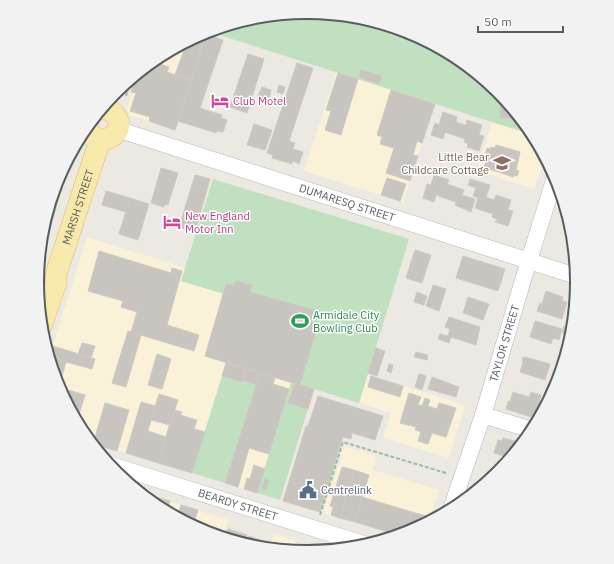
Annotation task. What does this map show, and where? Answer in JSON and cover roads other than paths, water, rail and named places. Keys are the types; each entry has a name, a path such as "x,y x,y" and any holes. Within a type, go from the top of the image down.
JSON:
{"main road":[{"path":"90,138 110,138 114,136 114,107"},
{"name":"MARSH STREET","path":"46,313 56,283 56,274 90,138"},
{"name":"MARSH STREET","path":"45,292 48,281 56,274"}],"street":[{"name":"DUMARESQ STREET","path":"114,107 129,133 570,274"},
{"name":"TAYLOR STREET","path":"456,499 483,415 552,186"},
{"path":"483,415 526,428"},
{"name":"BEARDY STREET","path":"121,468 355,540"}],"place":[{"name":"Club Motel","path":"220,101"},
{"name":"Little Bear Childcare Cottage","path":"502,163"},
{"name":"New England Motor Inn","path":"172,222"},
{"name":"Armidale City Bowling Club","path":"300,321"},
{"name":"Centrelink","path":"308,490"}]}
